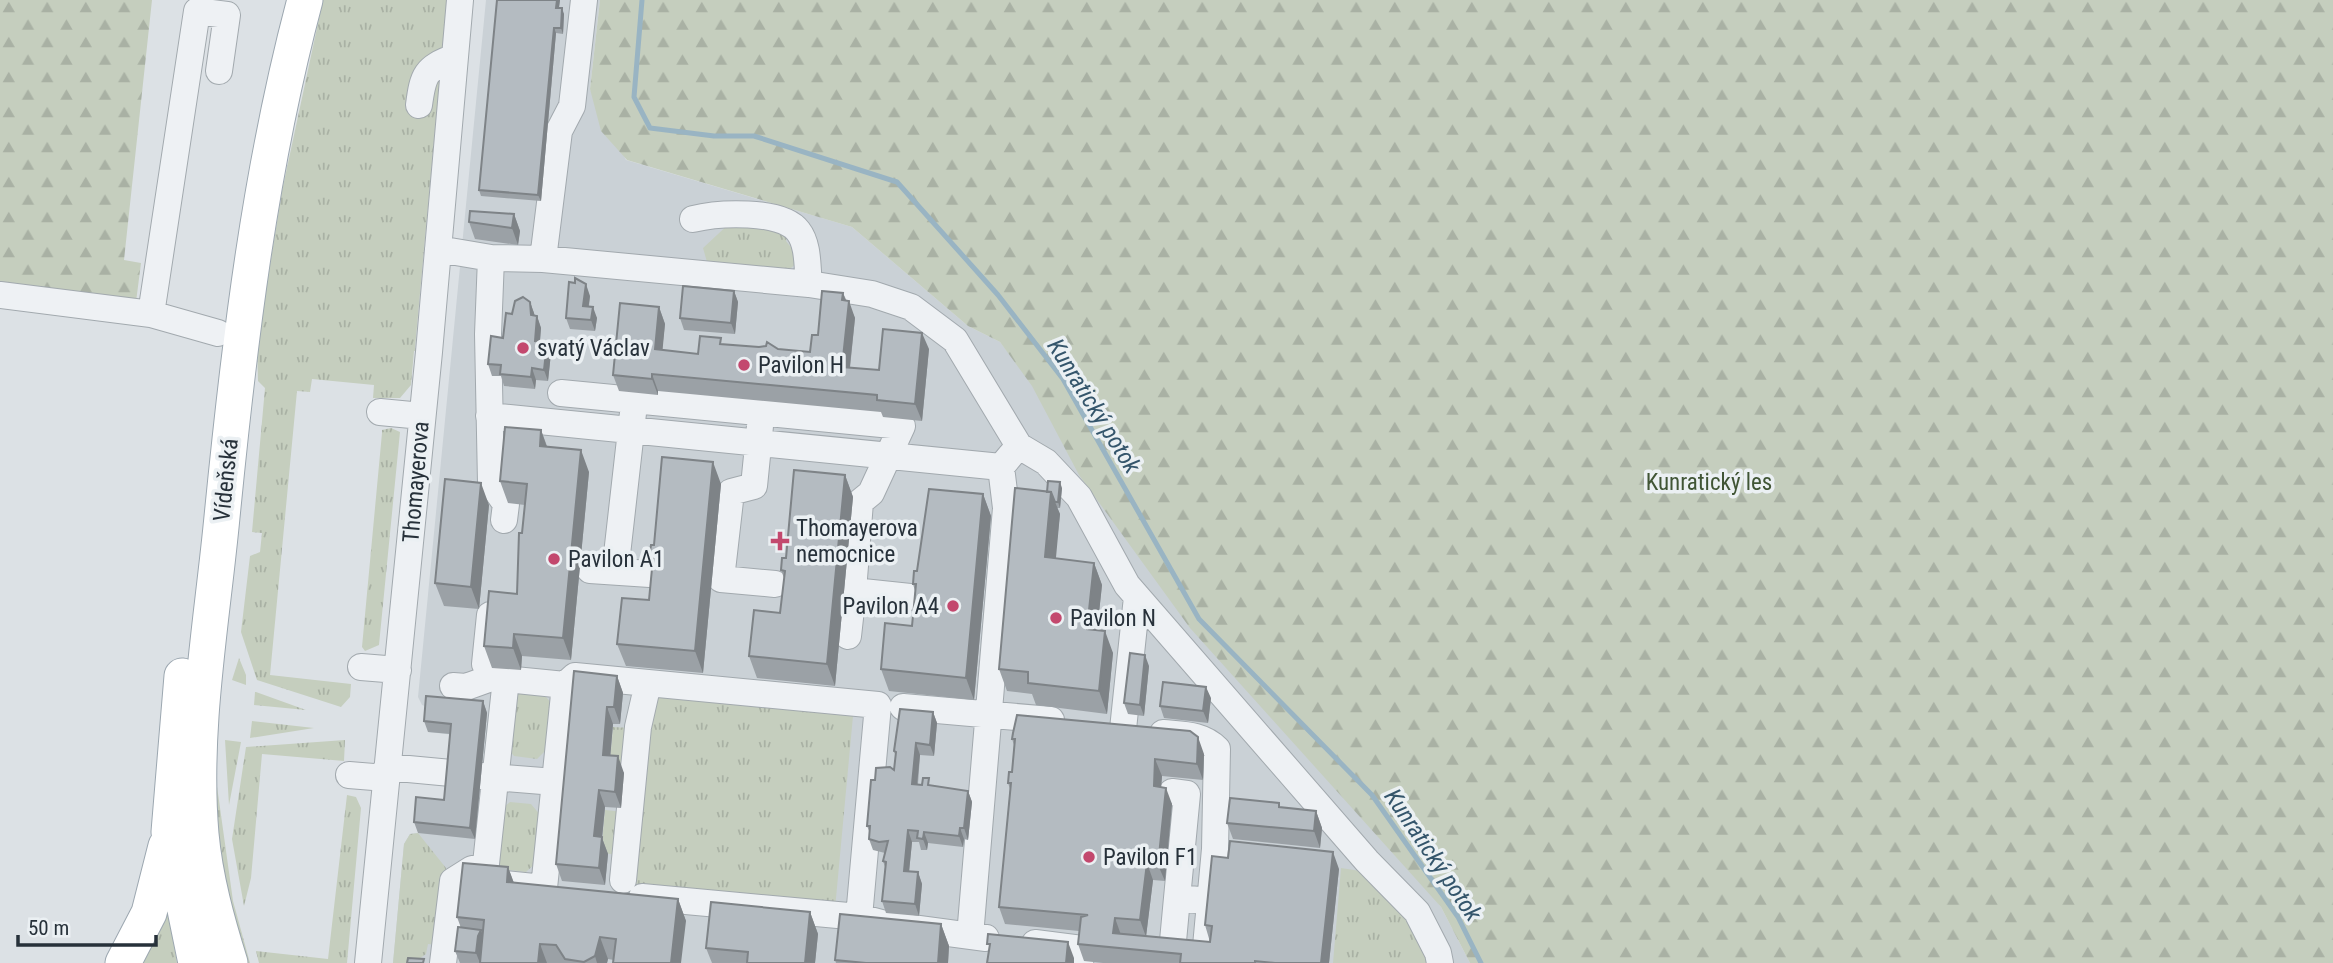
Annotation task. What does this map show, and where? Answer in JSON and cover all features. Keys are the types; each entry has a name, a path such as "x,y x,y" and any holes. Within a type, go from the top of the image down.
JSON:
{"main road":[{"name":"Vídeňská","path":"196,963 169,832 175,748 218,333 250,144 283,0"},
{"name":"Vídeňská","path":"230,963 212,900 201,835 199,770 205,673 241,337 272,150 305,0"},
{"path":"123,963 149,914 169,832"}],"street":[{"name":"Thomayerova","path":"368,963 460,0"},
{"path":"543,259 559,131 572,106 584,0"},
{"path":"151,314 197,12 227,15 219,71"},
{"path":"419,106 423,78 437,64 455,57"},
{"path":"693,219 715,214 772,218 788,222 798,231 805,245 809,284"},
{"path":"438,249 491,258 543,259 809,284 872,294 911,307 955,340 1019,446 1046,462 1079,497 1127,585 1137,597 1367,861 1418,912 1438,953 1440,963"},
{"path":"491,258 491,483 506,504 504,520"},
{"path":"0,295 151,314 218,333"},
{"path":"561,393 761,410 902,426 871,493 860,502 848,636"},
{"path":"636,400 602,571 650,574"},
{"path":"761,410 754,486 731,492 721,579 775,584"},
{"path":"380,412 422,416"},
{"path":"489,416 1001,467"},
{"path":"970,936 1006,508 1001,467 1019,446"},
{"path":"853,591 910,597"},
{"path":"1123,729 1137,597"},
{"path":"497,599 490,613 485,664 499,678"},
{"path":"361,667 398,670"},
{"path":"499,678 488,776 484,882 544,888 565,685 575,676 878,705 859,917"},
{"path":"453,687 466,687 499,678 565,685"},
{"path":"648,683 638,727 625,888 859,917 889,925 1082,949 1080,963"},
{"path":"903,707 1069,722"},
{"path":"1096,726 1196,737 1209,741 1217,749 1215,849 1205,957"},
{"path":"349,775 387,772 451,773"},
{"path":"488,776 555,782"},
{"path":"1172,792 1187,794 1173,941"},
{"path":"1215,849 1242,851"},
{"path":"1325,858 1367,861"},
{"path":"443,963 453,881 472,869 485,867"},
{"path":"1177,898 1210,901"}],"shaded area":[{"name":"Thomayerova nemocnice","path":"486,0 600,0 590,89 626,160 852,227 968,326 1000,342 1441,907 1470,963 393,963 404,844 410,834 418,833 448,811 455,735 428,732 430,708 422,705 418,697"}],"green space":[{"path":"0,0 152,0 124,260 141,263 136,302 0,285"},
{"path":"323,0 447,0 415,348 429,352 414,351 411,385 400,398 373,398 374,385 312,379 310,392 297,391 270,675 351,684 350,697 341,707 257,680 241,632 250,556 260,552 262,533 252,532 265,388 258,381 257,345 282,191"},
{"name":"Kunratický les","path":"600,0 2333,0 2333,963 1470,963 1441,907 1190,628 1079,475 1032,386 1000,342 968,326 852,227 627,160 601,131 590,89"},
{"path":"732,221 788,233 786,241 794,251 796,264 787,271 707,262 703,248"},
{"path":"391,428 400,432 379,645 365,651 362,647 382,430"},
{"path":"239,658 246,675 246,685 232,680"},
{"path":"520,690 541,691 553,705 548,748 537,759 514,756 504,744 510,700"},
{"path":"256,692 306,710 254,705"},
{"path":"648,695 853,716 835,909 629,889"},
{"path":"252,721 314,728 250,738"},
{"path":"613,727 631,728 627,774 609,772"},
{"path":"225,740 241,742 229,805"},
{"path":"345,740 344,761 262,754 251,878 244,906 232,839 246,747"},
{"path":"215,772 233,901 250,963 245,963 219,855"},
{"path":"347,795 356,797 361,808 347,963 259,963 256,951 328,959"},
{"path":"510,802 531,804 542,817 538,861 526,872 503,869 494,856 504,807"},
{"path":"605,810 624,812 619,855 601,853"},
{"path":"418,833 446,868 437,945 428,944 426,954 413,963 393,963 404,844 410,834"},
{"path":"1341,868 1367,872 1408,912 1430,963 1333,963"},
{"path":"165,895 177,963 139,963"}],"building":[{"path":"497,0 557,0 556,8 562,8 561,28 554,28 538,195 479,190"},
{"path":"470,211 514,214 512,228 469,222"},
{"path":"575,278 586,284 583,306 593,307 591,320 566,318 569,282 575,283"},
{"path":"683,286 734,291 731,323 680,318"},
{"path":"822,291 843,293 842,300 849,301 842,367 879,370 883,329 922,333 915,404 877,400 877,395 652,374 652,379 613,375 620,303 659,307 655,349 698,354 700,336 721,338 720,344 759,347 766,346 767,342 778,349 810,352 812,335 818,335"},
{"name":"svatý Václav","path":"523,297 530,302 531,315 537,316 535,341 547,342 544,370 532,368 531,377 500,374 501,365 488,364 491,336 503,338 506,313 512,314 515,301"},
{"name":"Pavilon A1","path":"505,427 541,430 540,446 581,450 563,638 514,634 513,648 484,646 489,591 517,594 519,533 522,533 527,484 500,481"},
{"path":"662,457 713,462 695,651 617,644 622,598 649,600 653,558 650,558 650,551 651,545 654,545"},
{"path":"794,470 845,475 827,664 749,656 754,610 780,613 785,571 781,570 782,558 786,558"},
{"path":"445,479 481,483 471,587 435,583"},
{"path":"1048,481 1060,482 1058,502 1055,502 1051,492 1047,492"},
{"name":"Pavilon N","path":"1015,488 1051,492 1045,557 1094,563 1087,629 1105,631 1099,691 1028,683 1028,672 999,669"},
{"name":"Pavilon A4","path":"929,489 983,494 966,678 881,669 885,623 912,626 916,584 913,584 914,571 917,571"},
{"path":"1130,653 1145,655 1140,705 1124,703"},
{"path":"574,671 617,676 614,707 607,707 603,755 618,756 615,792 599,790 594,836 602,837 599,868 556,864"},
{"path":"1163,682 1206,687 1203,711 1160,706"},
{"path":"426,696 483,701 470,828 414,822 416,797 444,800 451,724 424,721"},
{"path":"900,709 933,712 930,745 916,743 912,784 922,785 923,778 929,778 928,785 968,791 964,828 960,828 959,836 924,832 923,839 917,838 918,831 908,830 904,871 918,872 915,904 882,901 886,862 883,861 888,841 869,839 870,826 867,826 871,780 875,780 876,768 890,767 894,770"},
{"path":"1017,715 1190,731 1198,737 1197,764 1155,759 1154,786 1166,788 1158,865 1147,863 1140,920 1115,918 1113,933 1210,942 1212,926 1205,925 1212,856 1228,858 1230,841 1333,852 1321,963 1180,963 1181,954 1078,944 1081,917 1088,915 999,907 1011,783 1008,783 1009,772 1012,772 1015,739 1012,739"},
{"path":"1230,798 1279,803 1279,807 1316,811 1314,831 1227,823"},
{"path":"463,863 508,867 507,882 678,899 671,963 613,963 616,939 600,937 595,956 584,962 565,959 556,945 540,944 538,963 480,963 484,920 457,917"},
{"path":"711,902 810,912 805,963 747,963 748,952 706,948"},
{"path":"840,914 941,924 938,963 835,960"},
{"path":"458,927 481,930 476,953 455,951"},
{"path":"988,934 1068,942 1066,963 987,963 990,944 987,944"},
{"path":"408,958 424,959 423,963 407,963"}],"waterway":[{"name":"Kunratický potok","path":"642,0 634,97 650,128 714,136 754,136 897,182 998,295 1063,379 1199,619 1372,795 1458,917 1481,963"}],"place":[{"name":"svatý Václav","path":"523,348"},
{"name":"Pavilon H","path":"744,365"},
{"name":"Thomayerova nemocnice","path":"780,541"},
{"name":"Pavilon A1","path":"554,559"},
{"name":"Pavilon A4","path":"953,606"},
{"name":"Pavilon N","path":"1056,618"},
{"name":"Pavilon F1","path":"1089,857"}]}
